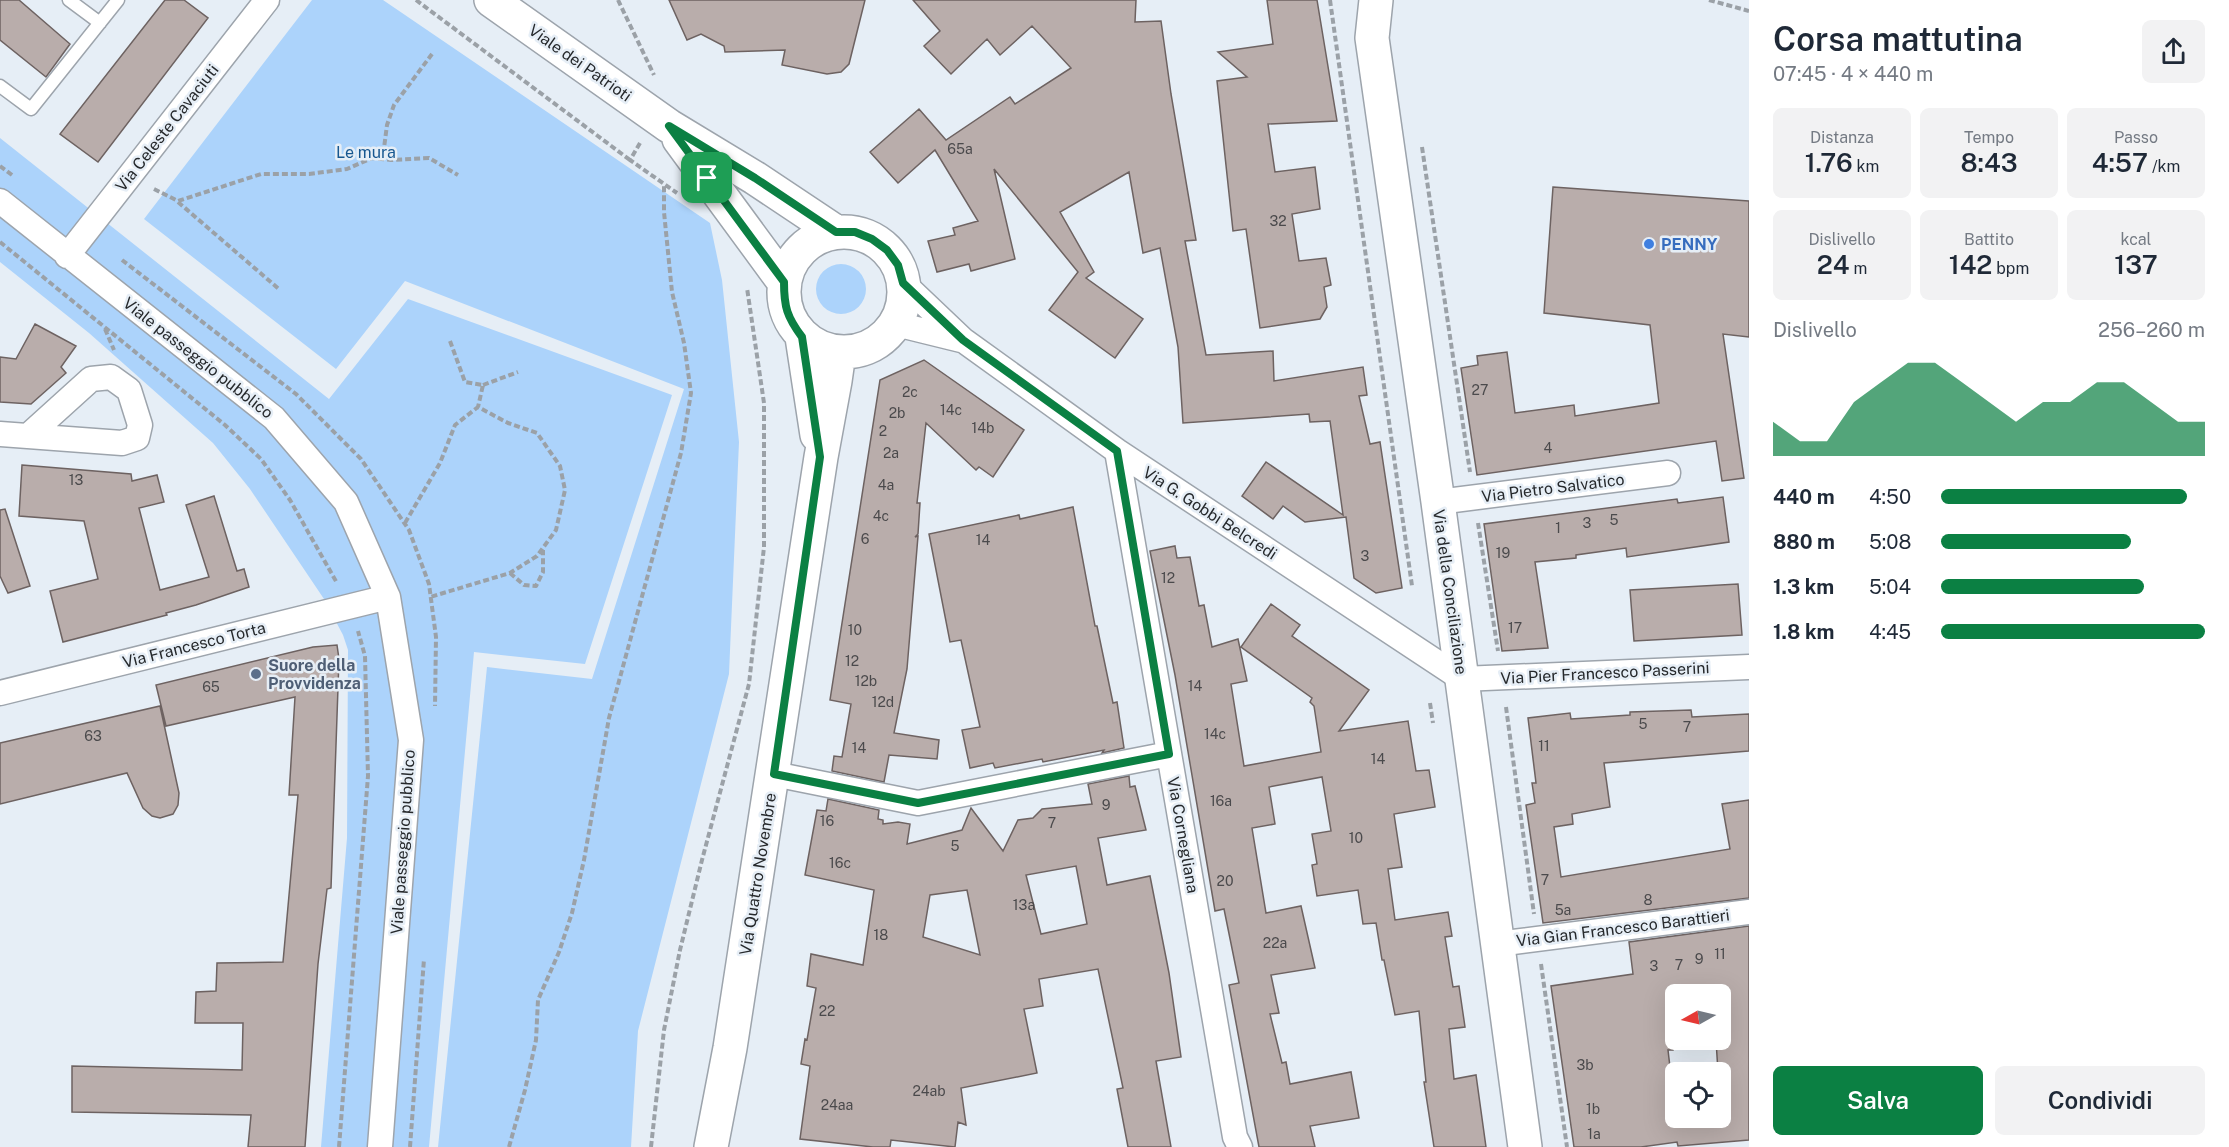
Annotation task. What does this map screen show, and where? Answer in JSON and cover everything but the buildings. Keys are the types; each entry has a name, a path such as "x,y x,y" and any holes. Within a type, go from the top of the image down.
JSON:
{"main road":[{"name":"Viale dei Patrioti","path":"491,0 669,126 755,178 836,232 855,232 872,239 887,250 898,265 903,283"},
{"path":"1353,0 1372,38"},
{"path":"1372,38 1376,0"},
{"name":"Via della Conciliazione","path":"1372,38 1438,502 1525,1147"},
{"name":"Viale dei Patrioti","path":"669,126 784,282"},
{"path":"836,232 818,237 800,249 790,263 784,282 784,302 790,321 802,337 819,348 839,353 855,352 871,347 885,337 896,324 904,297 903,283"},
{"name":"Via Quattro Novembre","path":"802,337 820,457"},
{"name":"Via Quattro Novembre","path":"711,1147 730,1048 774,774 820,457 836,381 839,353"}],"street":[{"name":"Via Celeste Cavaciuti","path":"67,256 267,0"},
{"name":"Viale passeggio pubblico","path":"0,201 274,418 346,502 388,597 411,740 380,1147"},
{"name":"Via G. Gobbi Belcredi","path":"903,283 963,340 1117,451 1462,679"},
{"name":"Via G. Gobbi Belcredi","path":"896,324 963,340"},
{"path":"0,434 28,436"},
{"name":"Via Cornegliana","path":"1117,451 1235,1137 1240,1147"},
{"name":"Via Pietro Salvatico","path":"1438,502 1668,473"},
{"name":"Via Francesco Torta","path":"0,693 388,597"},
{"name":"Via Pier Francesco Passerini","path":"1462,679 1749,667"},
{"path":"774,774 918,803 1169,754"},
{"name":"Via Gian Francesco Barattieri","path":"1497,944 1749,912"}],"lane":[{"path":"69,0 100,23"},
{"path":"0,86 31,109 118,0"}],"path":[{"path":"416,0 630,160"},
{"path":"618,0 658,85"},
{"path":"1330,0 1412,586"},
{"path":"1709,0 1749,11"},
{"path":"178,201 261,174 319,173 346,169 372,158 384,148 387,124 394,105 432,54"},
{"path":"1421,140 1471,476"},
{"path":"372,158 391,160 429,158 458,175"},
{"path":"129,177 178,201 280,290"},
{"path":"509,1147 536,1040 538,1000 559,952 572,913 584,860 609,718 681,453 691,393 684,343 672,292 664,212 664,183 682,197"},
{"path":"651,1147 664,1030 680,950 749,684 764,547 764,403 747,285"},
{"path":"450,340 465,382 483,385 518,372"},
{"path":"405,523 440,463 455,425 478,407 483,385"},
{"path":"430,597 510,573 537,555 556,530 565,490 560,466 537,433 508,423 478,407"},
{"path":"1477,516 1500,661"},
{"path":"510,573 524,585 536,586 543,572 543,549"},
{"path":"1430,703 1433,720"},
{"path":"1506,707 1535,915"},
{"path":"1540,959 1567,1147"}],"green space":[{"name":"Le mura","path":"312,0 383,0 710,223 722,280 739,442 729,674 638,1031 631,1147 438,1147 487,667 592,679 684,389 405,281 336,369 144,219"},
{"path":"0,138 329,399 408,299 672,395 585,664 474,652 429,1147 321,1147 347,838 348,650 343,635 324,599 250,489 213,443 89,333 0,262"},
{"path":"836,264 846,264 859,271 866,284 866,294 859,307 846,314 836,314 827,310 820,303 816,294 816,284 820,275 827,268"}],"place":[{"name":"PENNY","path":"1649,244"},
{"name":"Suore della Provvidenza","path":"256,674"}],"route":[{"path":"669,126 755,178 836,232 855,232 872,239 887,250 898,265 903,283 963,340 1117,451 1169,754 918,803 774,774 820,457 802,337 790,321 784,302 784,282 707,178 669,126"}]}
